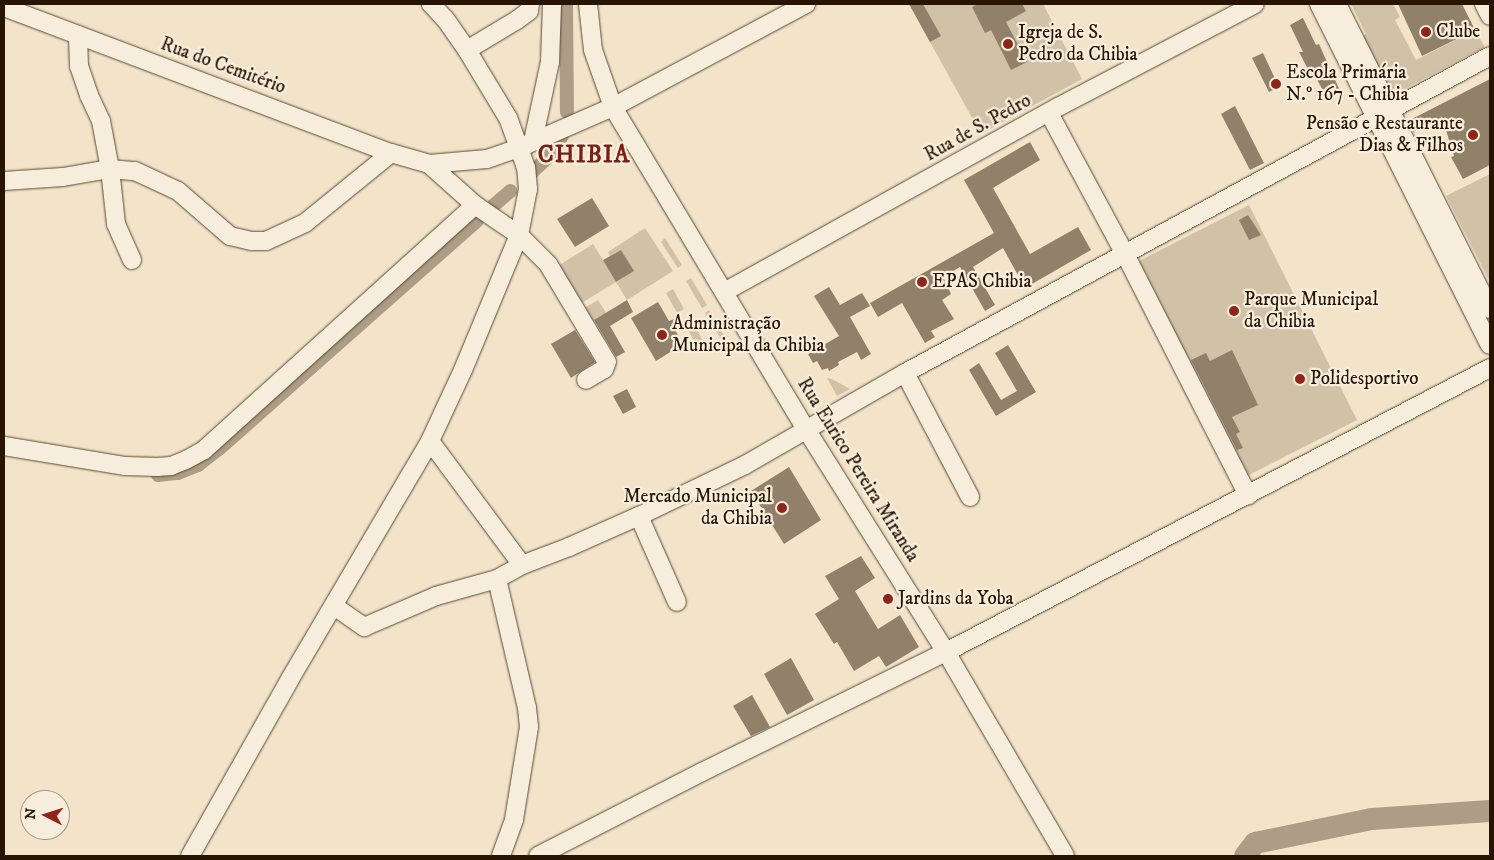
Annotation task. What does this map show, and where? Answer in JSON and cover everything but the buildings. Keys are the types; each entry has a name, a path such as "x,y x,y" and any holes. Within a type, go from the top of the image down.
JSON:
{"street":[{"path":"431,4 445,19 526,144"},
{"path":"466,50 517,20 529,11 530,4"},
{"path":"190,856 286,687 430,441 463,370 519,236 528,190 526,144 550,62 552,4"},
{"name":"Rua Eurico Pereira Miranda","path":"588,4 593,50 613,107 806,429 946,652 1065,856"},
{"path":"428,164 487,159 526,144 613,107 806,4"},
{"name":"Rua de S. Pedro","path":"724,292 1050,113 1255,4"},
{"path":"1319,4 1383,113 1490,309"},
{"path":"1337,4 1383,113 1490,345"},
{"path":"1484,4 1490,16"},
{"name":"Rua do Cemitério","path":"4,7 391,154 428,164"},
{"path":"78,36 79,66 101,121 110,169 116,224 132,260"},
{"path":"334,606 364,627 436,596 497,579 522,565 570,548 639,516 745,465 905,373 1490,56"},
{"path":"1050,113 1125,254 1248,494"},
{"path":"4,181 63,177 110,169 135,171 178,191 230,236 251,241 266,241 305,223 391,154"},
{"path":"428,164 475,205 519,236 548,264 607,362 604,369 586,380"},
{"path":"4,446 125,466 171,466 186,460 204,450 475,205"},
{"path":"538,856 702,772 946,652 1490,368"},
{"path":"905,373 970,497"},
{"path":"430,441 522,565"},
{"path":"639,516 676,602"},
{"path":"497,579 527,708 529,727 514,820 501,856"}],"shaded area":[{"path":"909,4 1043,4 1082,79 981,134"},
{"path":"1351,4 1393,4 1400,17 1395,20 1416,60 1475,30 1485,47 1391,96 1361,37 1366,34"},
{"path":"1490,174 1490,280 1489,280 1446,196"},
{"name":"Parque Municipal da Chibia","path":"1249,205 1357,420 1247,476 1139,261"},
{"path":"645,228 673,271 627,300 616,282 580,304 558,266 593,244 617,282 633,271 621,250 610,256 608,252"},
{"path":"665,238 682,265 678,268 661,242"},
{"path":"691,278 707,305 702,308 686,281"},
{"path":"673,289 684,309 677,313 666,293"},
{"path":"598,300 606,313 591,322 583,309"},
{"path":"709,310 725,337 721,339 705,313"},
{"path":"694,324 703,341 696,345 687,328"},
{"path":"827,378 832,379 850,389 837,396"}],"waterway":[{"path":"566,4 567,112"},
{"path":"530,174 548,157 559,142 564,131"},
{"path":"493,206 510,191"},
{"path":"158,475 178,473 198,465 220,448 477,221"},
{"path":"1245,856 1255,843 1372,819 1490,811"}],"place":[{"name":"Clube","path":"1426,32"},
{"name":"Igreja de S. Pedro da Chibia","path":"1008,44"},
{"name":"Escola Primária N.º 167 - Chibia","path":"1276,84"},
{"name":"Pensão e Restaurante Dias & Filhos","path":"1473,135"},
{"name":"EPAS Chibia","path":"922,282"},
{"name":"Parque Municipal da Chibia","path":"1234,311"},
{"name":"Administração Municipal da Chibia","path":"662,335"},
{"name":"Polidesportivo","path":"1300,379"},
{"name":"Mercado Municipal da Chibia","path":"782,508"},
{"name":"Jardins da Yoba","path":"888,599"}],"district":[{"name":"CHIBIA","path":"584,156"}]}
